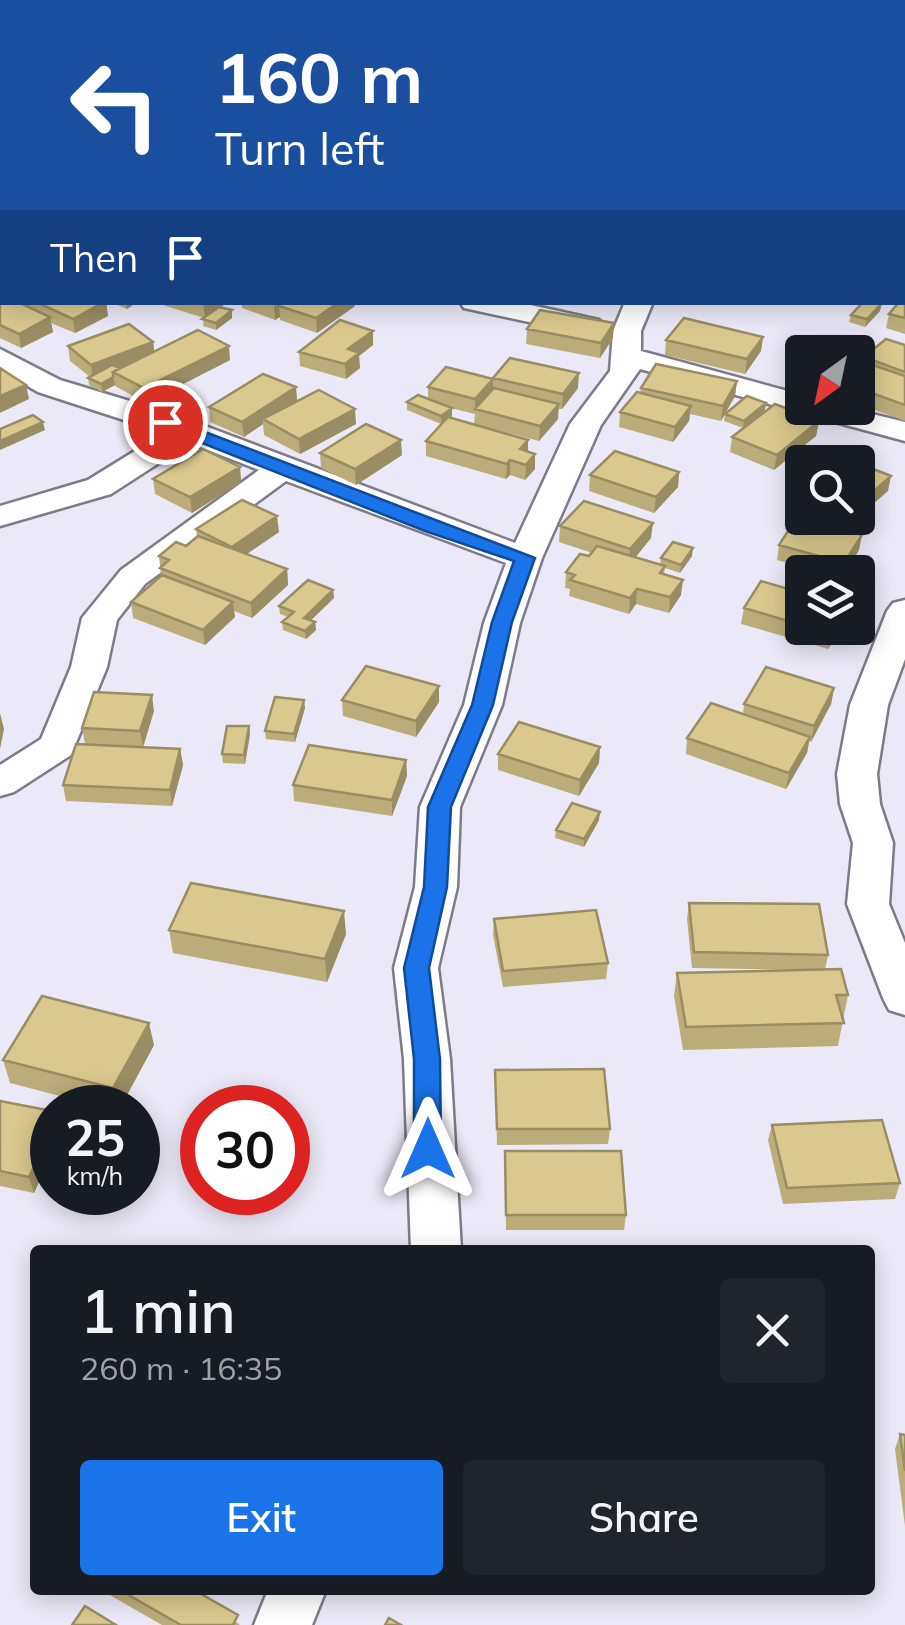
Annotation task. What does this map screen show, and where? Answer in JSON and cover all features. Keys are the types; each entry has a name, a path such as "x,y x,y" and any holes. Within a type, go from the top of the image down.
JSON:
{"street":[{"path":"491,305 631,330 785,397"},
{"path":"436,1245 428,1149 427,1059 416,968 436,887 440,807 483,705 502,622 525,558 586,424 626,372 631,330"},
{"path":"0,358 48,386 187,430 525,558"},
{"path":"875,424 905,432"},
{"path":"0,516 50,506 100,488 142,468 187,430"},
{"path":"0,783 57,746 89,667 100,618 133,577 170,546 283,468"},
{"path":"905,611 869,704 858,774 860,804 874,843 868,904 905,998"},
{"path":"284,1625 295,1595"}],"building":[{"path":"0,305 24,305 50,317 19,334 0,325"},
{"path":"43,305 99,305 73,319"},
{"path":"280,305 335,305 316,318"},
{"path":"860,305 880,305 867,319 851,315"},
{"path":"896,305 905,305 905,318 889,314"},
{"path":"219,307 232,310 216,323 202,319"},
{"path":"540,310 614,323 601,343 527,329"},
{"path":"684,318 763,337 747,359 666,340"},
{"path":"340,320 373,331 348,349 359,353 345,364 299,352"},
{"path":"129,324 153,342 91,365 68,346"},
{"path":"198,330 229,346 144,388 113,372"},
{"path":"886,339 905,345 905,372 875,361 875,348"},
{"path":"510,358 579,373 563,394 493,378"},
{"path":"656,364 737,381 723,406 641,388"},
{"path":"112,365 120,368 101,384 88,378"},
{"path":"875,366 905,376 905,405 875,394"},
{"path":"446,367 493,379 475,399 428,387"},
{"path":"0,368 26,385 0,396"},
{"path":"263,374 296,387 242,422 209,407"},
{"path":"494,388 559,404 540,426 475,409"},
{"path":"319,390 355,409 299,439 263,419"},
{"path":"637,392 691,406 675,427 620,412"},
{"path":"418,395 452,408 441,416 407,402"},
{"path":"747,396 766,403 744,421 725,414"},
{"path":"775,404 785,408 785,425 814,425 777,455 732,437"},
{"path":"33,415 43,422 0,441 0,429"},
{"path":"448,417 528,440 520,449 535,454 526,465 510,460 507,464 426,441"},
{"path":"366,424 401,440 355,469 320,453"},
{"path":"203,449 240,467 190,497 153,479"},
{"path":"615,451 679,472 656,497 590,475"},
{"path":"875,470 891,476 875,490"},
{"path":"242,500 277,516 232,547 196,529"},
{"path":"584,501 653,523 630,549 560,526"},
{"path":"785,535 862,535 849,555 815,555 779,545"},
{"path":"198,536 287,569 251,603 160,568 169,560 159,556 176,542 186,546"},
{"path":"673,542 693,548 681,565 661,558"},
{"path":"597,546 665,566 660,573 683,580 670,597 637,589 630,598 570,580 575,575 566,572 580,554 589,556"},
{"path":"162,575 233,602 203,630 131,602"},
{"path":"308,580 333,590 304,618 315,622 305,631 282,622 294,612 279,606"},
{"path":"761,581 785,588 785,620 744,608"},
{"path":"366,666 439,686 416,721 342,700"},
{"path":"766,667 834,688 814,726 744,704"},
{"path":"94,692 152,695 140,731 82,728"},
{"path":"275,697 304,700 294,734 265,731"},
{"path":"711,703 810,737 789,773 687,738"},
{"path":"519,722 600,747 580,780 498,754"},
{"path":"227,726 249,726 244,755 222,754"},
{"path":"76,744 180,749 170,790 63,785"},
{"path":"309,745 406,760 392,800 293,785"},
{"path":"572,803 600,812 584,839 556,830"},
{"path":"191,883 344,911 325,959 169,930"},
{"path":"689,903 819,904 828,955 694,952"},
{"path":"596,910 608,963 503,971 494,919"},
{"path":"841,969 848,995 836,995 844,1023 686,1027 677,973"},
{"path":"42,996 149,1023 115,1085 3,1060"},
{"path":"604,1069 610,1129 497,1129 495,1070"},
{"path":"0,1101 30,1107 30,1175 0,1171"},
{"path":"882,1120 900,1183 787,1188 772,1125"},
{"path":"505,1151 621,1151 626,1215 506,1215"},
{"path":"900,1434 905,1435 905,1471"},
{"path":"129,1595 203,1595 238,1615 233,1625 181,1625"},
{"path":"85,1606 116,1625 72,1625"}],"route":[{"path":"165,422 432,527 525,558 502,622 483,705 469,730 440,807 436,887 416,968 427,1059 428,1149"}]}
